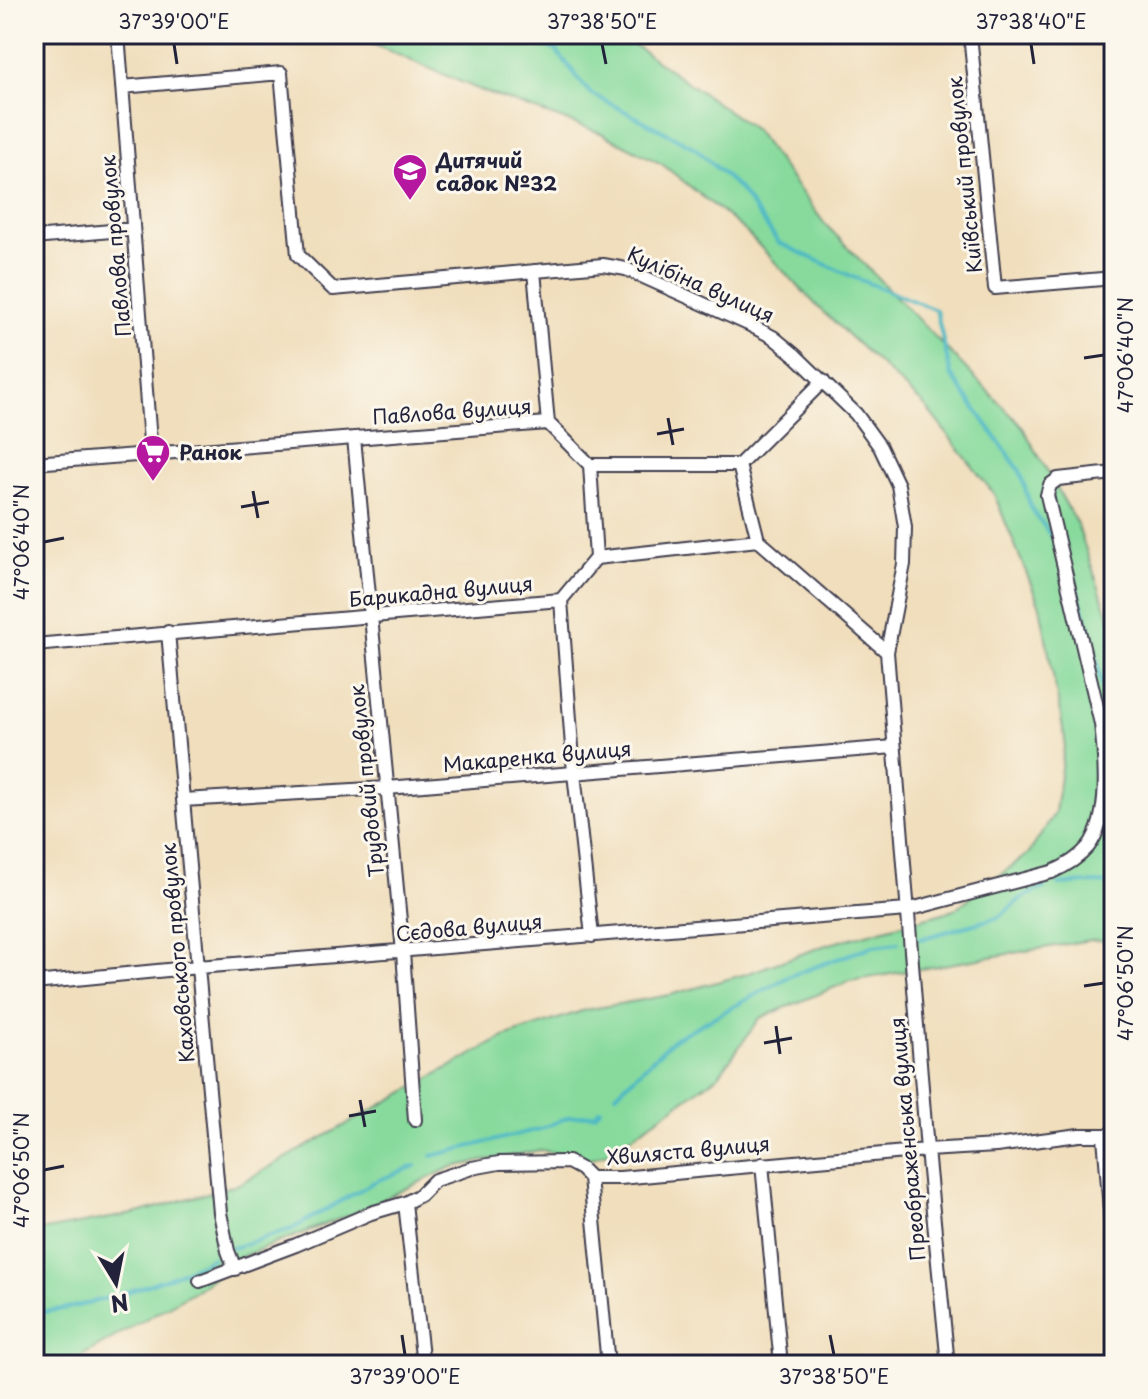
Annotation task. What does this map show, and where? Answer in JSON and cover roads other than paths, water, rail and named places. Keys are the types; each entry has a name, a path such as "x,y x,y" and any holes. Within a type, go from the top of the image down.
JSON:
{"street":[{"name":"Павлова провулок","path":"118,34 151,454"},
{"name":"Київський провулок","path":"970,34 995,288 1114,278"},
{"name":"Кулібіна вулиця","path":"122,87 281,73 298,255 333,289 603,265 626,269 773,337 823,381 880,447 898,485 905,527 904,564 887,652 907,910"},
{"path":"34,238 133,229"},
{"path":"534,271 548,423"},
{"path":"758,540 596,558 590,465 739,465 823,381"},
{"name":"Павлова вулиця","path":"34,463 548,423 590,465"},
{"name":"Трудовий провулок","path":"354,438 403,952 415,1120"},
{"path":"739,465 758,540 887,652"},
{"name":"Сєдова вулиця","path":"34,983 907,910 1052,872 1073,862 1089,846 1099,826 1105,758 1101,724 1047,495 1050,485 1058,479 1114,473"},
{"name":"Барикадна вулиця","path":"34,645 561,600 596,558"},
{"path":"561,600 574,773 592,936"},
{"name":"Каховського провулок","path":"168,632 220,1213 235,1269"},
{"name":"Макаренка вулиця","path":"183,800 387,788 894,747"},
{"name":"Преображенська вулиця","path":"907,910 948,1365"},
{"name":"Хвиляста вулиця","path":"200,1281 371,1213 405,1203 435,1180 499,1163 568,1162 590,1178 620,1178 996,1146 1079,1135 1109,1136"},
{"path":"1109,1136 1114,1260"},
{"path":"762,1164 781,1365"},
{"path":"590,1178 608,1365"},
{"path":"405,1203 423,1365"}],"waterway":[{"path":"521,34 556,50 590,93 695,148 740,190 779,243 936,310 951,375 1020,471 1031,508 1052,537"},
{"path":"1072,577 1090,630 1114,732"},
{"path":"1114,851 1114,880"},
{"path":"1059,885 1114,884"},
{"path":"920,939 999,917 1022,898 1044,888"},
{"path":"616,1094 674,1039 790,976 873,946 898,943"},
{"path":"432,1156 540,1129 569,1117 595,1114 600,1109"},
{"path":"232,1248 292,1229 374,1182 415,1166"},
{"path":"40,1312 128,1292 212,1258"}],"place":[{"name":"Дитячий садок №32","path":"410,202"},
{"name":"Ранок","path":"153,483"}]}
